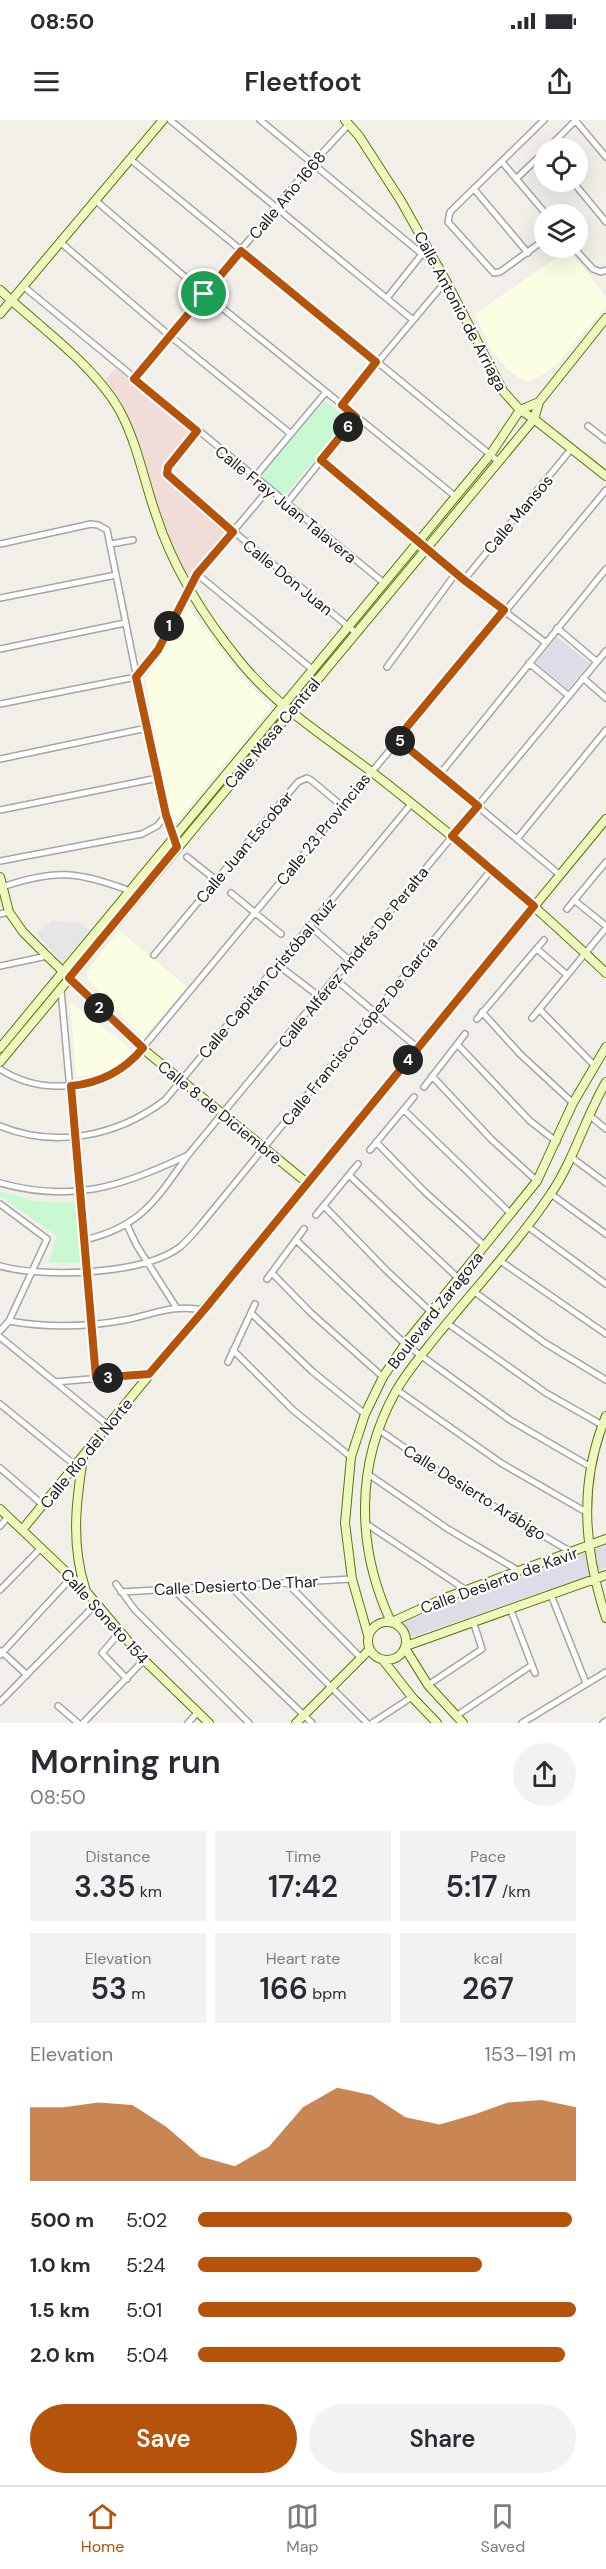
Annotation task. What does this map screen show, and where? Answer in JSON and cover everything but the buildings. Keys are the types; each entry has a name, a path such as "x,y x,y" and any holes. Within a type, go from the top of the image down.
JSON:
{"main road":[{"path":"0,314 163,120"},
{"name":"Calle Antonio de Arriaga","path":"347,122 379,167 435,262 497,381 519,410 534,419 606,476"},
{"path":"0,290 82,364 120,412 139,458 161,531 188,589 199,609 244,667 315,731 371,771 492,869 606,973"},
{"name":"Calle Mesa Central","path":"0,1062 61,988 66,976 174,837 313,670 427,548 534,419 539,402 606,318"},
{"name":"Calle Mesa Central","path":"0,1048 66,976 291,711 384,582 490,454 519,410 539,402"},
{"name":"Calle Río del Norte","path":"22,1530 606,819"},
{"name":"Calle 8 de Diciembre","path":"0,877 9,912 23,932 66,976 143,1048 306,1182"},
{"name":"Boulevard Zaragoza","path":"368,1635 352,1579 345,1523 351,1457 365,1414 383,1377 405,1344 537,1181 557,1142 573,1102 606,1047"},
{"name":"Boulevard Zaragoza","path":"391,1622 373,1576 365,1523 368,1474 379,1430 396,1390 551,1194 572,1157 589,1115 606,1082"},
{"path":"606,1416 591,1467 586,1512 588,1548 594,1580 606,1618"},
{"path":"84,1457 75,1529 85,1590"},
{"name":"Calle Soneto 154","path":"0,1509 85,1590 144,1660 209,1723"},
{"name":"Calle Desierto de Kavir","path":"391,1622 466,1590 588,1548 606,1539"},
{"name":"Calle Desierto de Kavir","path":"405,1647 606,1575"},
{"path":"437,1723 382,1660 369,1650 368,1635 375,1626 391,1622 398,1625 405,1634 405,1647 428,1685 463,1723"},
{"path":"382,1660 398,1657 405,1647"},
{"path":"296,1723 369,1650"}],"street":[{"path":"170,120 277,206 412,320"},
{"path":"260,120 422,254 435,262"},
{"path":"534,248 500,272 490,272 448,222 450,212 544,120"},
{"path":"558,138 576,120 606,157"},
{"name":"Calle Año 1668","path":"134,379 347,122"},
{"path":"130,159 498,461"},
{"path":"502,162 538,204"},
{"path":"517,178 534,162"},
{"path":"474,189 528,253"},
{"path":"581,192 606,222"},
{"path":"95,200 204,294 455,496"},
{"path":"60,242 170,336 291,434"},
{"path":"387,298 422,254"},
{"path":"583,258 593,269 604,271"},
{"path":"342,405 446,281"},
{"name":"Calle Fray Juan Talavera","path":"23,286 268,490 384,582"},
{"path":"254,478 326,392"},
{"path":"286,504 356,417"},
{"path":"588,426 605,437"},
{"name":"Calle Don Juan","path":"197,431 168,467 167,474 233,532 352,629"},
{"name":"Calle Mansos","path":"464,580 572,448"},
{"path":"321,460 464,580 546,643"},
{"name":"Calle 23 Provincias","path":"0,1070 37,1084 71,1086 109,1076 130,1064 606,489"},
{"path":"0,704 136,677 158,650 197,574 268,490"},
{"path":"0,544 91,524 107,530 166,815 177,847"},
{"path":"111,544 132,540"},
{"path":"440,774 606,569"},
{"path":"387,667 456,573"},
{"path":"197,574 313,670"},
{"path":"0,598 116,575"},
{"path":"0,649 125,623"},
{"path":"557,628 597,662"},
{"name":"Calle Alférez Andrés De Peralta","path":"84,1240 102,1236 127,1225 158,1197 188,1155 224,1115 606,651"},
{"path":"529,663 569,696"},
{"path":"584,678 606,698"},
{"path":"0,759 147,728"},
{"path":"517,839 606,730"},
{"path":"397,739 560,875"},
{"path":"0,810 158,778"},
{"name":"Calle Juan Escobar","path":"154,955 303,779 311,780 342,806"},
{"name":"Calle Capitán Cristóbal Ruíz","path":"0,1126 45,1138 75,1138 116,1128 141,1117 165,1100 412,803"},
{"path":"0,861 142,834 157,826 166,815"},
{"path":"187,857 216,880"},
{"path":"567,909 606,862"},
{"name":"Calle Francisco López De García","path":"0,1266 31,1272 87,1272 147,1261 179,1248 189,1239 492,869"},
{"path":"2,887 26,879 63,873 93,878 130,891"},
{"path":"231,893 281,934"},
{"path":"532,1018 606,927 574,900"},
{"path":"0,914 9,912"},
{"path":"310,926 350,961"},
{"path":"477,1019 544,940"},
{"path":"537,949 567,975"},
{"path":"0,966 46,956"},
{"path":"278,964 320,998"},
{"path":"335,979 418,1048"},
{"path":"61,988 96,1378"},
{"path":"540,1010 594,1065"},
{"path":"482,1012 520,1054 573,1102"},
{"path":"424,1087 465,1034"},
{"path":"457,1044 530,1121 557,1142"},
{"path":"432,1076 491,1139 537,1181"},
{"path":"370,1150 414,1098"},
{"path":"404,1110 511,1214"},
{"path":"589,1115 606,1129"},
{"path":"376,1142 425,1192 485,1246"},
{"path":"0,1183 32,1190 80,1192 121,1184 188,1155"},
{"path":"572,1157 606,1183"},
{"path":"316,1215 358,1164"},
{"path":"349,1175 458,1278"},
{"path":"551,1194 606,1234"},
{"path":"0,1204 47,1239 9,1321 0,1331"},
{"path":"324,1206 431,1312"},
{"path":"127,1225 176,1307"},
{"path":"527,1226 606,1284"},
{"path":"267,1279 304,1229"},
{"path":"296,1240 405,1344 510,1420 591,1467"},
{"path":"499,1260 606,1334"},
{"path":"272,1273 341,1341 383,1377"},
{"path":"473,1291 545,1343 606,1380"},
{"path":"228,1362 255,1304"},
{"path":"9,1321 50,1326 92,1325 125,1320 176,1307 204,1310"},
{"path":"251,1313 313,1372 365,1414"},
{"path":"447,1323 546,1394 602,1425"},
{"path":"0,1337 109,1426"},
{"path":"233,1350 293,1410 351,1457"},
{"path":"55,1382 149,1374"},
{"path":"396,1390 501,1463 586,1512"},
{"path":"0,1404 76,1466"},
{"name":"Calle Desierto Arábigo","path":"379,1430 463,1488 572,1553"},
{"path":"0,1468 43,1505"},
{"path":"368,1474 448,1529 519,1571"},
{"path":"0,1526 8,1517"},
{"path":"365,1523 466,1590"},
{"path":"0,1590 41,1548"},
{"path":"27,1675 1,1652 72,1577"},
{"name":"Calle Desierto De Thar","path":"121,1592 352,1579"},
{"path":"286,1582 361,1658"},
{"path":"116,1584 160,1636 249,1723"},
{"path":"230,1586 367,1723"},
{"path":"174,1590 312,1723"},
{"path":"551,1595 586,1683"},
{"path":"0,1702 96,1604"},
{"path":"510,1608 535,1672"},
{"path":"428,1685 482,1649 473,1621"},
{"path":"120,1632 102,1653 127,1679"},
{"path":"83,1723 144,1660"},
{"path":"456,1716 532,1665"},
{"path":"522,1723 606,1672"},
{"path":"372,1723 412,1697"},
{"path":"58,1706 78,1723"},
{"path":"188,1723 198,1712"}],"shaded area":[{"path":"556,258 576,258 606,297 606,306 556,365 541,376 528,381 517,377 507,369 491,349 475,314"},
{"path":"116,368 194,431 162,471 162,476 227,531 186,578 166,531 136,438 122,403 105,380"},
{"path":"187,605 231,664 271,707 172,827 145,678 161,657"},
{"path":"557,637 590,663 568,689 536,663"},
{"path":"52,921 77,923 90,930 62,964 37,933"},
{"path":"119,930 187,987 143,1038 88,979 87,971"},
{"path":"70,1002 125,1044 131,1052 124,1060 101,1073 76,1077"},
{"path":"606,1544 606,1567 586,1577 412,1637 403,1622"}],"green space":[{"path":"325,401 347,419 286,494 279,495 262,478 262,473"},
{"path":"0,1191 34,1201 75,1203 81,1263 48,1263 57,1236 0,1196"}],"route":[{"path":"241,251 376,362 342,405 356,417 321,460 464,580 504,610 397,739 478,806 452,836 534,906 306,1182 204,1310 149,1374 96,1378 71,1086 96,1081 119,1071 130,1064 143,1048 69,978 177,847 166,815 136,677 158,650 197,574 233,532 167,474 168,467 197,431 134,379 204,294 241,251"}]}
